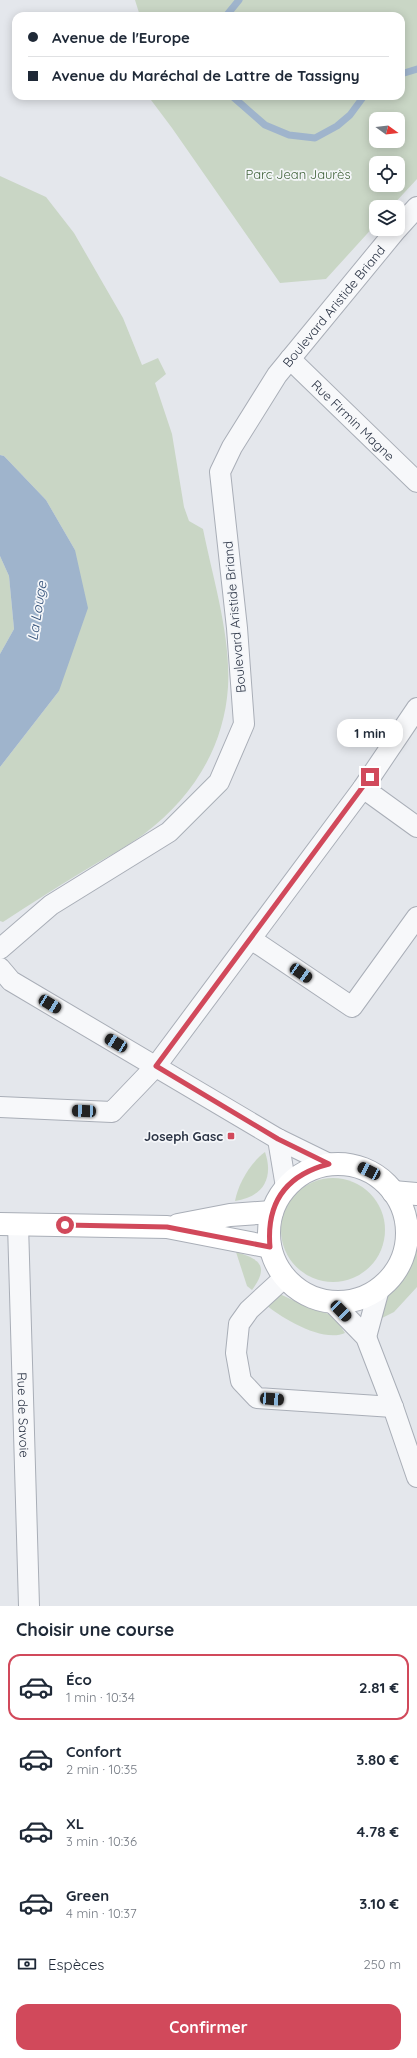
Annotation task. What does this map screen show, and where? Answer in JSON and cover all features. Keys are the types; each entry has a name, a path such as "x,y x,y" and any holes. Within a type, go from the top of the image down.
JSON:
{"street":[{"name":"Boulevard Aristide Briand","path":"405,220 417,207"},
{"name":"Boulevard Aristide Briand","path":"0,949 51,905 169,832 219,782 244,724 220,472 232,447 290,359 391,236"},
{"name":"Rue Firmin Magne","path":"290,359 417,482"},
{"path":"0,1107 112,1112 156,1066 362,788 417,708"},
{"path":"362,788 417,827"},
{"path":"251,939 352,1007 417,917"},
{"path":"0,968 11,981 278,1139 329,1164"},
{"path":"278,1139 286,1187"},
{"path":"329,1164 345,1164 361,1168 376,1175 393,1192 404,1214 411,1244 391,1277 379,1288 365,1297 349,1301 332,1302 316,1299 301,1292 285,1278 278,1268 270,1247 269,1224 276,1200 286,1187 298,1176 313,1168 329,1164"},
{"path":"393,1192 417,1194"},
{"path":"167,1227 230,1215 272,1212"},
{"path":"9,1224 167,1227 270,1247"},
{"name":"Rue de Savoie","path":"9,1224 29,1606"},
{"path":"285,1278 248,1310 239,1324 236,1353 241,1381 257,1398 393,1407"},
{"path":"366,1337 379,1288"},
{"path":"332,1302 366,1337 393,1407 417,1477"}],"green space":[{"name":"Parc Jean Jaurès","path":"135,0 417,0 417,179 405,192 405,156 369,156 369,192 405,192 398,200 369,200 369,232 326,279 280,283 151,100 405,100 405,12 139,12"},
{"path":"0,176 46,197 74,233 123,318 142,365 158,358 166,374 155,383 172,434 184,507 189,521 203,529 224,628 228,668 228,687 220,731 202,770 191,788 177,804 161,820 137,839 62,884 3,922 0,921 0,767 59,691 75,550 46,500 4,456 0,455"},
{"path":"0,556 9,576 14,629 0,654"},
{"path":"265,1152 268,1170 264,1185 253,1195 245,1199 235,1201 239,1188 246,1174 254,1162"},
{"path":"333,1178 353,1182 370,1193 381,1210 385,1230 381,1250 370,1267 353,1278 333,1282 313,1278 296,1267 285,1250 281,1230 285,1210 296,1193 313,1182"},
{"path":"417,1246 417,1287 394,1312 378,1320 387,1293 402,1276"},
{"path":"236,1252 257,1261 260,1265 260,1275 252,1290 247,1286"},
{"path":"276,1294 329,1314 337,1321 345,1333 325,1335 303,1328 281,1316 265,1304"}],"water":[{"name":"La Louge","path":"0,455 4,456 46,500 75,550 88,608 59,691 0,767 0,654 14,629 9,576 0,556"}],"waterway":[{"path":"229,12 239,0"},
{"path":"405,73 417,69"},
{"path":"237,100 265,125 289,135 315,138 337,126 350,115 361,100"}],"place":[{"name":"Joseph Gasc","path":"231,1136"}],"route":[{"path":"65,1225 167,1227 270,1247 269,1224 276,1200 286,1187 298,1176 313,1168 329,1164 278,1139 156,1066 370,777"}]}
